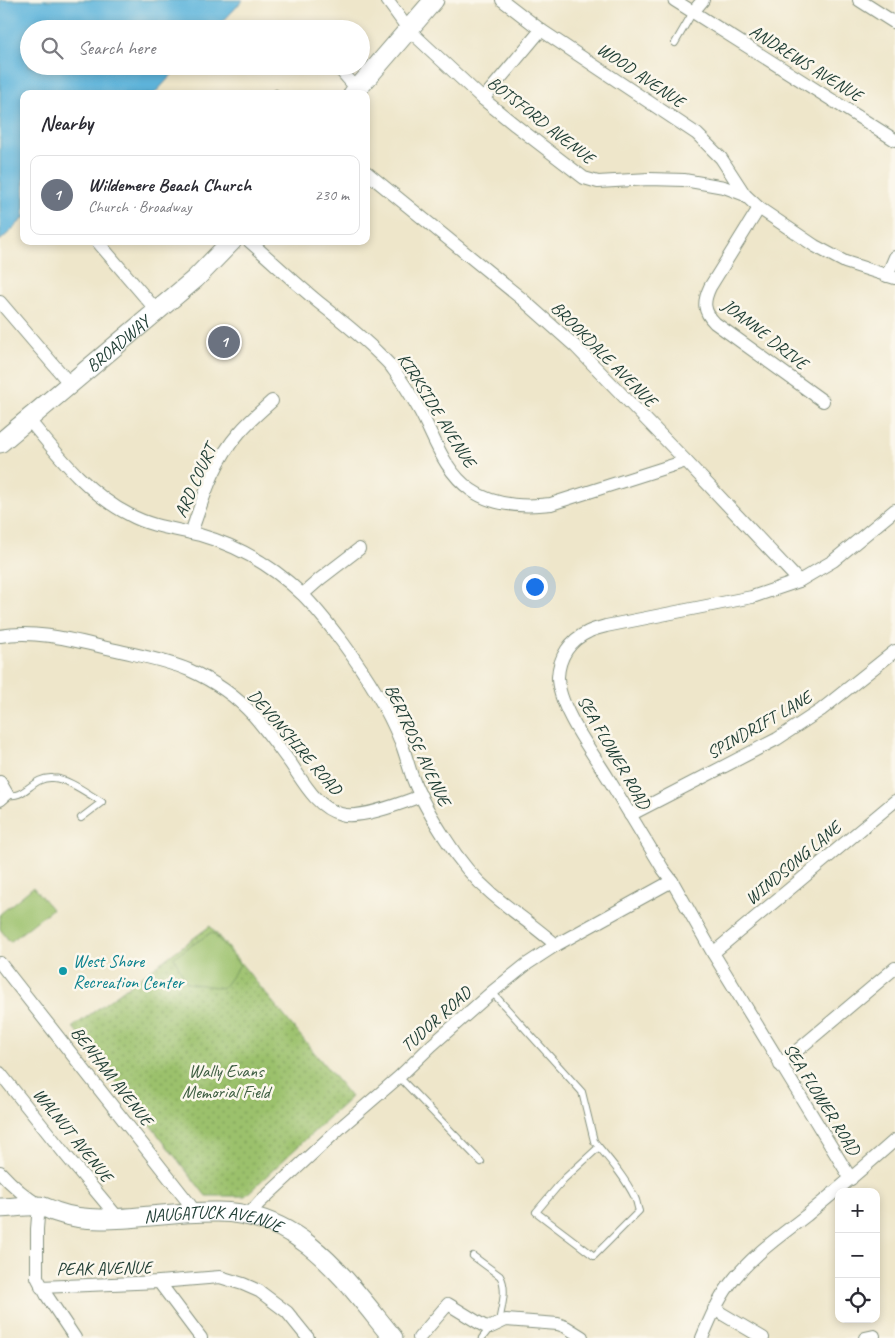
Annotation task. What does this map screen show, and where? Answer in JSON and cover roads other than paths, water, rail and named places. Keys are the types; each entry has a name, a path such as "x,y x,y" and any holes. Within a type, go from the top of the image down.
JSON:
{"street":[{"name":"BOTSFORD AVENUE","path":"387,0 408,29 483,99 578,175 590,181 598,182 684,180 724,187 745,195 758,208 815,246 845,262 891,277"},
{"path":"370,73 434,0"},
{"name":"WOOD AVENUE","path":"502,0 541,30 697,134 721,158 745,195"},
{"name":"ANDREWS AVENUE","path":"674,0 895,140"},
{"path":"693,12 703,0"},
{"path":"859,0 895,23"},
{"path":"483,99 541,30"},
{"path":"343,75 354,90"},
{"path":"356,90 369,75"},
{"name":"BROOKDALE AVENUE","path":"370,175 522,298 576,347 799,581"},
{"name":"JOANNE DRIVE","path":"758,208 710,287 705,300 706,310 716,322 823,401"},
{"path":"100,245 157,311"},
{"name":"BROADWAY","path":"0,443 195,278 228,245"},
{"name":"KIRKSIDE AVENUE","path":"254,245 317,301 361,336 393,369 419,410 450,469 460,481 485,497 503,503 518,505 535,506 551,504 686,461"},
{"path":"891,277 895,257"},
{"path":"0,302 70,384"},
{"name":"ARD COURT","path":"191,533 210,481 223,456 238,434 272,401"},
{"name":"BERTROSE AVENUE","path":"29,420 72,469 103,499 129,515 144,521 213,539 238,549 285,578 302,594 328,622 378,697 400,740 415,783 429,813 460,861 492,895 556,945"},
{"name":"SEA FLOWER ROAD","path":"851,1180 780,1065 672,882 578,730 562,699 558,676 561,660 567,650 574,640 588,631 752,597 799,581 834,561 895,510"},
{"path":"302,594 359,549"},
{"name":"DEVONSHIRE ROAD","path":"0,636 21,634 67,639 171,663 209,680 223,688 254,716 314,796 334,812 355,816 421,796"},
{"name":"SPINDRIFT LANE","path":"630,815 777,739 821,710 895,651"},
{"name":"WINDSONG LANE","path":"713,953 895,801"},
{"name":"TUDOR ROAD","path":"248,1215 341,1127 399,1077 432,1045 527,964 556,945 672,882"},
{"name":"BENHAM AVENUE","path":"0,963 195,1212"},
{"path":"780,1065 895,968"},
{"name":"WALNUT AVENUE","path":"0,1073 118,1219"},
{"path":"702,1338 714,1310 730,1284 751,1259 851,1180 895,1140"},
{"name":"NAUGATUCK AVENUE","path":"0,1172 10,1183 39,1206 68,1216 86,1219 118,1219 195,1212 218,1212 248,1215 281,1226 321,1254 393,1338"},
{"path":"0,1208 39,1206 37,1229 38,1277 42,1287 75,1338"},
{"path":"159,1282 220,1277 243,1284 259,1292 287,1312 308,1338"},
{"name":"PEAK AVENUE","path":"42,1287 159,1282 201,1338"},
{"path":"419,1338 448,1304 484,1326 495,1325 506,1320 558,1324 582,1337"},
{"path":"714,1310 763,1338"}],"lane":[{"path":"675,43 693,12"},
{"path":"2,792 18,795 38,780 58,779 71,784 102,802 81,818"},
{"path":"492,992 582,1092 594,1141 599,1147 614,1165 635,1196 639,1211 594,1256 536,1212 564,1179 599,1147"},
{"path":"399,1077 481,1162"},
{"path":"473,1256 500,1276 504,1287 495,1325 482,1338"}],"water":[{"path":"0,0 243,0 224,20 20,20 20,75 172,75 158,90 20,90 20,222 0,241"}],"place":[{"name":"Wildemere Beach Church","path":"224,342"},
{"name":"West Shore Recreation Center","path":"63,971"}],"park label":[{"name":"Wally Evans Memorial Field","path":"226,1081"}]}
